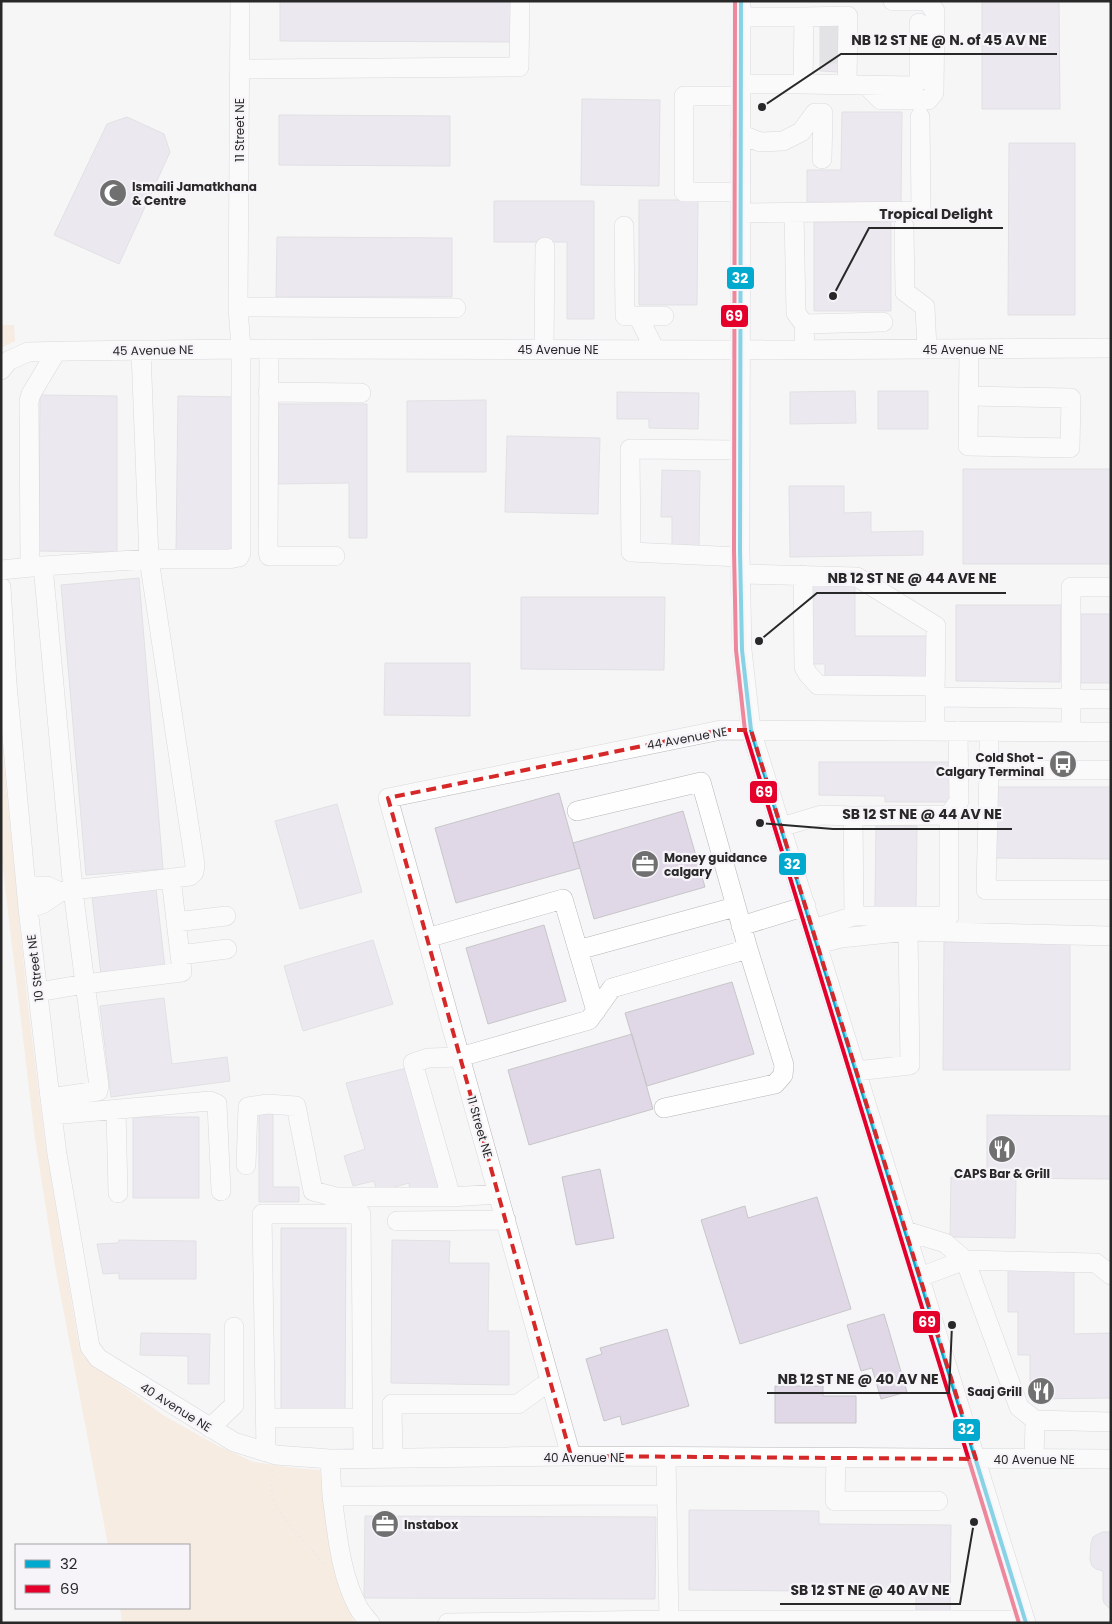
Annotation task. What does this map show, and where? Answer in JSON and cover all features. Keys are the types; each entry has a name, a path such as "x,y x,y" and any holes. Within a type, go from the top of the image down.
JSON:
{"street":[{"name":"11 Street NE","path":"149,559 239,558 241,553 241,349 238,307 240,1"},
{"path":"240,69 520,67 520,1"},
{"path":"867,86 882,100 928,100 934,93 936,12 927,2 893,1"},
{"path":"448,1623 669,1620 1025,1621 751,730 742,650 740,566 741,9 804,17 851,8"},
{"path":"803,84 851,8"},
{"path":"804,17 827,45 847,85"},
{"path":"740,192 684,192 684,96 803,84 914,86 919,80 918,23"},
{"path":"740,134 760,142 783,141 801,132 816,113 822,113 822,159"},
{"path":"740,213 921,211 920,117"},
{"path":"794,213 796,313 804,324 805,350"},
{"path":"624,226 625,316 664,316"},
{"path":"904,226 905,292 925,307 927,349"},
{"path":"544,247 544,349"},
{"path":"238,307 456,308"},
{"path":"638,316 655,350"},
{"path":"804,324 883,322"},
{"name":"45 Avenue NE","path":"4,366 28,352 241,349 805,350 1111,348"},
{"path":"268,349 269,556 335,556"},
{"path":"969,349 968,446 1070,448 1071,398 969,396"},
{"path":"28,908 42,904 66,891 190,876 194,872 195,865 149,559 141,351"},
{"path":"51,1107 98,1091 85,984 66,891 36,567 29,401 56,352"},
{"path":"268,392 361,393"},
{"path":"740,450 630,449 631,552 803,575 857,577 936,626 935,731"},
{"path":"1,570 149,559"},
{"path":"803,575 804,667 818,685 1111,699"},
{"name":"10 Street NE","path":"1,587 7,684 28,908 56,1154 90,1347"},
{"path":"1071,732 1071,587 1111,588"},
{"name":"44 Avenue NE","path":"388,798 721,730 1111,732"},
{"path":"815,937 854,916 948,916 949,815 959,801 958,731"},
{"path":"990,732 986,890 1111,890"},
{"path":"989,770 1111,770"},
{"path":"577,811 701,782 735,907 784,1065 783,1075 775,1084 664,1108"},
{"name":"11 Street NE","path":"388,798 571,1456"},
{"path":"781,827 821,815 949,815"},
{"path":"853,816 854,916"},
{"path":"38,992 182,972 171,878"},
{"path":"26,883 66,891"},
{"path":"427,938 563,899 596,1011"},
{"path":"741,926 806,906"},
{"path":"578,950 735,907"},
{"path":"176,922 226,916"},
{"path":"815,937 841,938 908,932 1111,936"},
{"path":"856,1071 910,1065 908,932"},
{"path":"180,955 227,949"},
{"path":"451,1197 412,1063 428,1058 460,1057 589,1020 612,988 748,949"},
{"path":"51,1107 116,1110 210,1101 217,1104 221,1191"},
{"path":"246,1165 248,1107 266,1104 296,1106 313,1191 336,1197 451,1197 498,1194"},
{"path":"116,1110 118,1193"},
{"path":"271,1454 266,1418 262,1214 361,1214 363,1459"},
{"path":"397,1221 506,1220"},
{"path":"906,1231 945,1243 965,1260 1019,1407 1035,1420 1111,1422"},
{"path":"920,1277 965,1260 1096,1263 1111,1275"},
{"path":"210,1428 234,1405 234,1327"},
{"name":"40 Avenue NE","path":"90,1347 98,1358 210,1428 234,1442 271,1454 330,1459 571,1456 1111,1459"},
{"path":"393,1458 392,1404 518,1404 550,1381"},
{"path":"266,1418 362,1418"},
{"path":"1034,1459 1035,1420"},
{"path":"666,1457 669,1620"},
{"path":"836,1458 835,1501 938,1501"},
{"path":"330,1459 332,1496 339,1548 348,1585 358,1608 370,1623"},
{"path":"332,1496 667,1495"}],"path":[{"path":"271,1454 274,1502 280,1513 329,1571"}],"highlighted area":[{"path":"721,730 751,730 976,1459 571,1456 388,798"}],"shaded area":[{"path":"1,325 14,325 15,341 1,348"},
{"path":"1,735 27,997 45,1143 78,1340 83,1356 163,1415 218,1446 254,1462 320,1470 332,1551 354,1623 122,1623 120,1609 190,1609 190,1544 108,1544 55,1266 35,1139 1,853"}],"building":[{"path":"280,1 516,1 516,42 280,41"},
{"path":"982,1 1059,1 1060,109 982,109"},
{"path":"820,21 838,21 838,72 820,71"},
{"path":"582,99 660,100 659,186 581,185"},
{"path":"842,112 902,112 901,203 807,202 807,170 841,170"},
{"path":"279,115 450,116 450,166 279,165"},
{"name":"Ismaili Jamatkhana & Centre","path":"127,117 164,134 170,152 119,264 54,235 107,124"},
{"path":"1009,143 1075,143 1075,315 1008,315"},
{"path":"639,200 698,200 697,305 639,305"},
{"path":"494,201 594,201 594,319 567,319 567,242 494,242"},
{"path":"814,222 891,222 891,311 814,311"},
{"path":"277,237 452,238 452,297 276,297"},
{"path":"855,391 856,423 790,424 790,392"},
{"path":"878,391 928,391 928,429 878,429"},
{"path":"617,392 699,393 698,429 649,428 649,419 617,419"},
{"path":"40,395 117,396 117,552 39,551"},
{"path":"178,396 236,397 234,553 176,552"},
{"path":"486,400 486,472 407,472 407,401"},
{"path":"274,404 367,404 367,538 349,538 349,483 274,484"},
{"path":"507,436 600,438 598,514 505,512"},
{"path":"963,469 1111,469 1111,564 963,564"},
{"path":"662,470 700,471 699,550 672,550 672,517 661,517"},
{"path":"789,486 844,486 844,513 871,512 871,532 923,531 923,555 790,557"},
{"path":"139,578 163,869 86,875 61,585"},
{"path":"809,585 855,585 855,636 930,636 930,679 825,679 825,664 809,664"},
{"path":"521,597 665,597 664,670 521,669"},
{"path":"956,605 1061,605 1060,682 956,681"},
{"path":"1081,614 1111,614 1111,683 1081,683"},
{"path":"385,663 470,663 470,716 384,715"},
{"path":"819,762 951,762 951,802 885,802 885,796 819,795"},
{"path":"992,787 1111,787 1111,859 992,858"},
{"path":"559,793 580,868 456,903 435,828"},
{"path":"337,804 362,892 300,909 275,821"},
{"path":"683,811 705,887 594,919 573,843"},
{"path":"876,825 917,826 916,908 875,907"},
{"path":"156,889 165,968 101,975 92,896"},
{"path":"544,925 566,1001 488,1024 466,948"},
{"path":"373,940 393,1004 303,1031 284,966"},
{"path":"944,942 1070,942 1070,1070 943,1070"},
{"path":"732,982 754,1054 647,1086 625,1013"},
{"path":"164,998 172,1064 227,1057 230,1081 111,1097 100,1006"},
{"path":"632,1034 653,1109 529,1145 508,1070"},
{"path":"411,1067 447,1193 410,1192 409,1183 377,1192 374,1181 353,1186 344,1156 365,1149 346,1083"},
{"path":"259,1109 273,1109 273,1187 299,1187 299,1202 259,1202"},
{"path":"987,1115 1111,1116 1111,1179 987,1178"},
{"path":"133,1117 199,1117 199,1198 133,1198"},
{"path":"600,1169 614,1238 576,1245 562,1177"},
{"path":"951,1177 1016,1179 1015,1238 950,1237"},
{"path":"817,1197 851,1309 740,1344 701,1220 745,1206 748,1218"},
{"path":"281,1228 346,1228 345,1409 281,1409"},
{"path":"119,1240 196,1241 196,1279 119,1279 119,1273 103,1274 97,1244 118,1243"},
{"path":"392,1240 450,1241 449,1263 489,1263 488,1331 509,1331 509,1385 391,1383"},
{"path":"1008,1267 1074,1267 1074,1334 1111,1333 1111,1398 1030,1399 1030,1355 1018,1355 1018,1312 1008,1312"},
{"path":"884,1314 907,1392 881,1399 872,1368 861,1371 847,1325"},
{"path":"667,1329 689,1406 622,1425 620,1416 604,1421 586,1359 602,1354 600,1348"},
{"path":"141,1333 210,1334 209,1384 188,1384 188,1356 140,1355"},
{"path":"775,1386 823,1386 823,1396 856,1396 856,1423 775,1423"},
{"path":"689,1510 819,1511 819,1524 951,1525 950,1611 916,1610 916,1592 689,1590"},
{"path":"365,1516 656,1517 655,1599 364,1598"},
{"path":"1102,1532 1111,1532 1111,1610 1104,1603 1103,1571 1092,1566 1090,1560 1093,1537"}],"tunnel":[{"path":"820,36 838,36"},
{"path":"820,54 838,54"}],"transit line":[{"name":"69","path":"735,1 734,551 736,650 745,731 1019,1623"},
{"name":"32","path":"741,1 740,551 742,650 751,730 1026,1623"}],"place":[{"name":"NB 12 ST NE @ N. of 45 AV NE","path":"762,107"},
{"name":"Ismaili Jamatkhana & Centre","path":"113,193"},
{"name":"Tropical Delight","path":"833,296"},
{"name":"NB 12 ST NE @ 44 AVE NE","path":"759,641"},
{"name":"Cold Shot - Calgary Terminal","path":"1063,764"},
{"name":"SB 12 ST NE @ 44 AV NE","path":"760,823"},
{"name":"Money guidance calgary","path":"645,864"},
{"name":"CAPS Bar & Grill","path":"1002,1149"},
{"name":"NB 12 ST NE @ 40 AV NE","path":"952,1325"},
{"name":"Saaj Grill","path":"1041,1391"},
{"name":"SB 12 ST NE @ 40 AV NE","path":"974,1522"},
{"name":"Instabox","path":"385,1524"}]}
